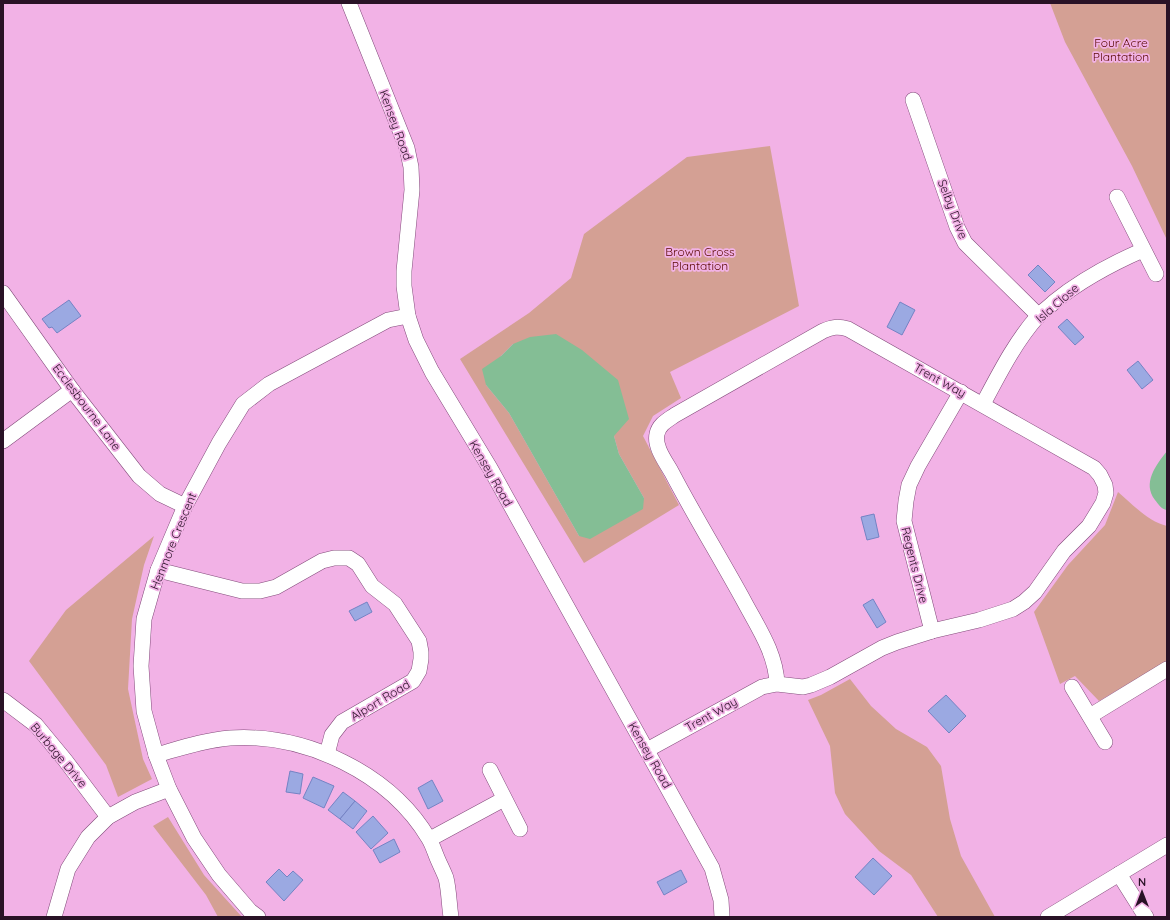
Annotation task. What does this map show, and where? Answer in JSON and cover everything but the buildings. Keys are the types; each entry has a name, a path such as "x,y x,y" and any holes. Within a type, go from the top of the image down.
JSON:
{"street":[{"name":"Kensey Road","path":"349,3 407,148 411,167 412,190 404,271 405,303 416,340 432,372 490,468 712,868 721,900 722,917"},
{"name":"Selby Drive","path":"913,100 957,227 965,243 1039,316"},
{"path":"1117,197 1156,274"},
{"name":"Isla Close","path":"983,404 1006,361 1039,316 1063,295 1087,278 1114,263 1143,250"},
{"name":"Ecclesbourne Lane","path":"3,293 72,390 139,476 160,494 184,506"},
{"name":"Henmore Crescent","path":"258,917 250,911 219,874 194,838 169,790 156,756 144,711 141,666 144,619 158,570 184,506 219,443 243,404 254,394 269,384 388,320 408,316"},
{"name":"Trent Way","path":"647,750 762,687 777,684 803,687 811,685 830,677 882,648 897,642 1013,609 1035,592 1064,551 1089,526 1103,503 1106,493 1105,485 1100,475 1094,468 983,404 840,326 823,331 675,415 660,426 656,435 658,446 685,498 724,564 765,640 775,664 777,684"},
{"path":"3,441 72,390"},
{"name":"Regents Drive","path":"932,632 904,522 906,501 909,485 918,466 961,392"},
{"name":"Alport Road","path":"158,570 242,591 260,591 276,588 322,561 334,558 349,558 358,564 372,586 395,604 419,641 421,652 419,671 413,681 342,722 332,735 326,754"},
{"path":"1090,716 1167,669"},
{"path":"1072,688 1105,742"},
{"name":"Burbage Drive","path":"4,702 36,725 65,760 108,817"},
{"path":"156,756 198,743 230,738 256,738 283,741 326,754 352,766 388,791 408,810 430,839 446,878 451,917"},
{"path":"490,770 520,829"},
{"path":"54,917 68,869 88,837 108,817 135,802 169,790"},
{"path":"430,839 504,799"},
{"path":"1048,917 1167,845"},
{"path":"1119,874 1146,917"}],"green space":[{"name":"Four Acre Plantation","path":"1050,3 1167,3 1167,240 1132,166 1065,42"},
{"name":"Brown Cross Plantation","path":"770,146 799,306 670,372 681,398 653,416 643,436 679,505 584,563 460,359 529,313 571,278 584,234 687,157","holes":["513,344 614,436 619,454 644,498 579,536 509,413 486,385 501,356"]},
{"path":"1118,492 1147,517 1167,526 1167,661 1099,701 1075,676 1060,684 1034,612 1068,565 1105,525"},
{"path":"154,536 144,565 132,619 128,689 143,759 152,779 118,797 106,765 29,661 66,610"},
{"path":"850,679 871,706 896,729 927,747 941,766 950,819 961,856 995,917 938,917 911,875 879,851 845,814 835,793 830,746 808,700 821,695"},
{"path":"168,817 204,875 242,917 218,917 206,895 153,826"}],"shaded area":[{"path":"556,334 582,350 618,380 629,419 614,436 619,454 644,498 643,509 590,539 579,536 509,413 486,385 482,369 501,356 513,344 530,337"},
{"path":"1167,451 1167,510 1159,505 1151,494 1150,481 1155,468"}]}
